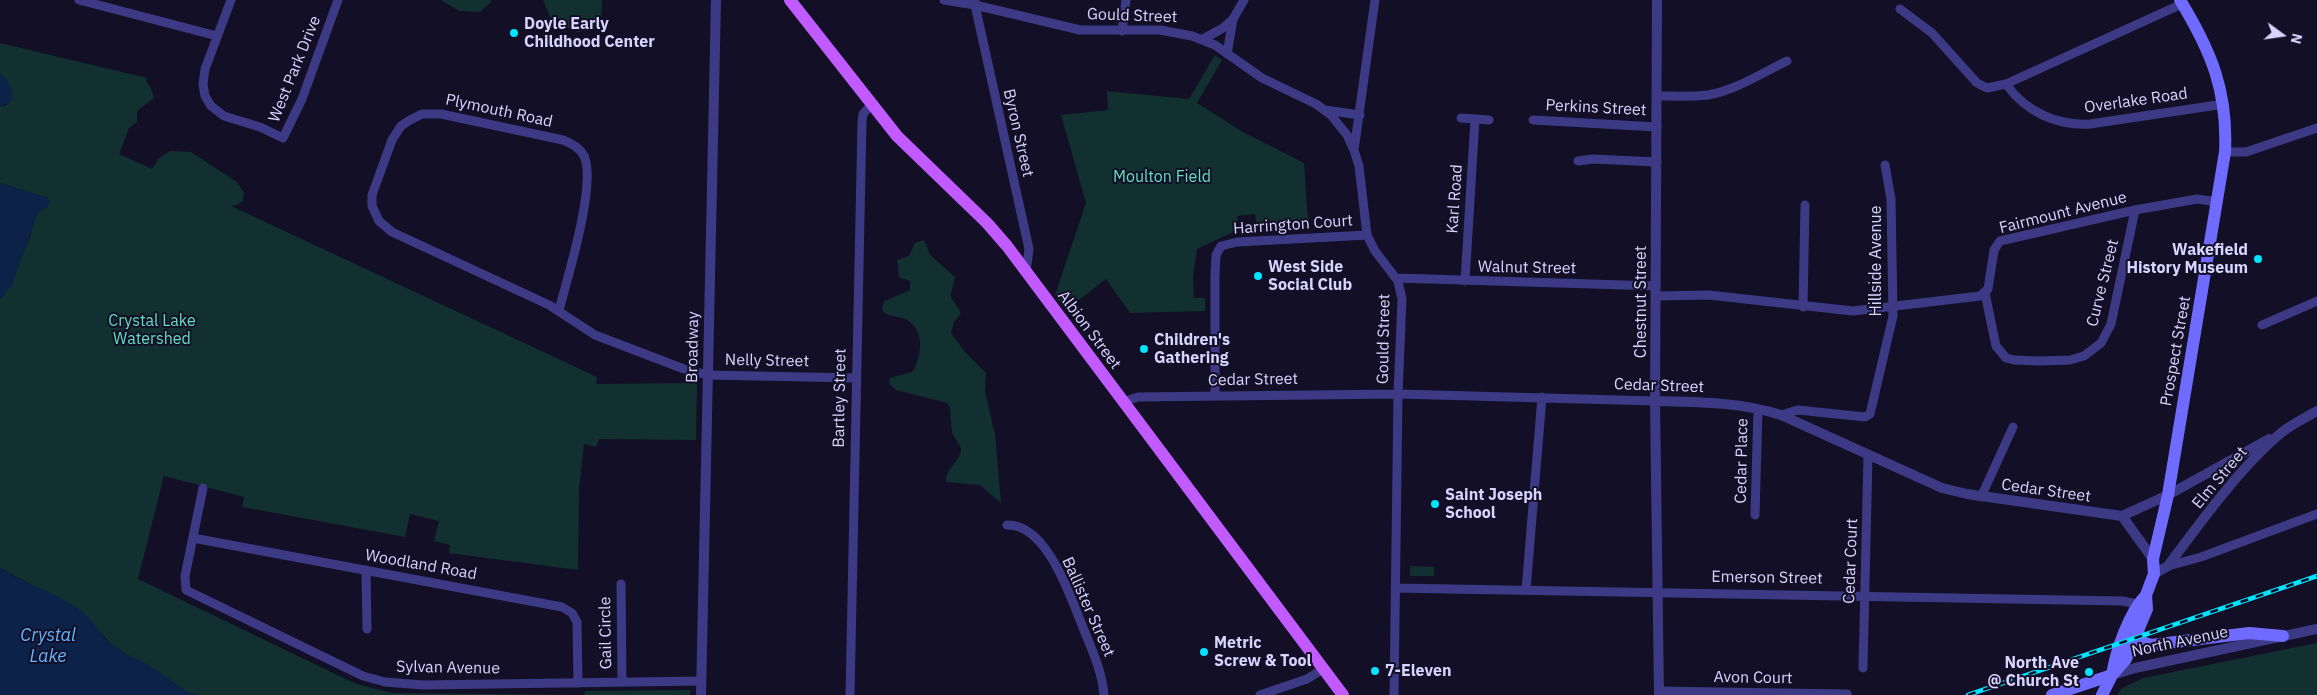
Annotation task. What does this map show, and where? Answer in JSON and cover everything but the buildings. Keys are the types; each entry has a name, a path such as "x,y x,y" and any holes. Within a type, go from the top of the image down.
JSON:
{"main road":[{"name":"Albion Street","path":"790,0 871,105 905,145 987,223 1026,272 1343,695"},
{"name":"Prospect Street","path":"2112,675 2115,658 2137,604 2146,595 2154,574 2153,559 2168,495 2225,152 2224,104 2211,58 2181,2"},
{"name":"Prospect Street","path":"2112,675 2126,659 2138,631 2147,609 2146,595"},
{"path":"2138,631 2142,642 2151,646 2249,633 2283,636"},
{"path":"2102,695 2112,675"},
{"name":"North Avenue","path":"2057,694 2112,675"}],"street":[{"path":"79,0 112,4 217,36"},
{"name":"West Park Drive","path":"231,0 203,78 203,90 208,102 224,116 260,127 283,138 302,100 338,0"},
{"name":"Broadway","path":"701,695 716,0"},
{"name":"Gould Street","path":"944,0 975,2 1072,28 1170,31 1203,40 1262,78 1307,99 1325,110 1343,129 1354,150 1359,166 1367,235 1375,250 1397,278 1401,292 1394,695"},
{"path":"1122,30 1126,0"},
{"path":"1227,54 1233,19 1244,0"},
{"path":"1354,150 1375,0"},
{"name":"Chestnut Street","path":"1657,0 1655,401 1659,693"},
{"name":"Byron Street","path":"975,2 1029,249 1026,272"},
{"path":"1900,9 1932,33 1980,86 1991,87 2006,84 2181,2"},
{"path":"1203,40 1233,19"},
{"path":"1657,96 1703,95 1720,91 1736,86 1787,61"},
{"name":"Overlake Road","path":"2006,84 2018,99 2026,105 2050,118 2067,124 2090,124 2224,104"},
{"name":"Bartley Street","path":"850,695 862,122 863,114 871,105"},
{"path":"1325,110 1360,115"},
{"name":"Plymouth Road","path":"559,310 574,252 586,190 587,171 581,152 572,144 563,140 448,115 428,113 404,124 392,140 374,188 372,206 378,221 400,236 559,310 601,338 684,369 708,375"},
{"path":"1461,118 1489,120"},
{"name":"Karl Road","path":"1465,281 1475,119"},
{"name":"Perkins Street","path":"1533,120 1657,127"},
{"path":"2225,152 2246,152 2317,128"},
{"path":"1578,161 1593,159 1657,162"},
{"name":"Hillside Avenue","path":"1781,415 1798,410 1869,415 1892,318 1893,306 1891,199 1885,165"},
{"name":"Fairmount Avenue","path":"1985,293 1989,285 1995,246 2000,241 2135,210 2196,199 2218,202"},
{"path":"1802,307 1805,206"},
{"name":"Curve Street","path":"1985,293 1996,346 2006,358 2018,361 2070,360 2090,352 2101,343 2111,324 2135,210"},
{"name":"Harrington Court","path":"1215,396 1215,276 1216,255 1221,246 1237,242 1367,235"},
{"name":"Walnut Street","path":"1397,278 1656,291"},
{"path":"1656,291 1853,311 1980,296 1985,293"},
{"path":"2262,325 2317,301"},
{"name":"Nelly Street","path":"708,375 856,378"},
{"name":"Cedar Street","path":"1123,402 1138,397 1398,394 1720,402 1781,415 1942,488 1981,497 2122,516"},
{"path":"1526,590 1542,397"},
{"name":"Cedar Place","path":"1755,515 1758,409"},
{"name":"Elm Street","path":"2154,574 2168,566 2254,460 2283,432 2317,411"},
{"path":"1981,497 2012,427"},
{"path":"2153,559 2122,516 2168,495 2283,432"},
{"name":"Cedar Court","path":"1863,668 1868,456"},
{"path":"193,538 203,488"},
{"path":"2168,566 2199,558 2317,514"},
{"name":"Ballister Street","path":"1007,525 1026,530 1059,570 1102,675 1104,695"},
{"name":"Sylvan Avenue","path":"193,538 185,576 185,589 191,594 310,652 373,679 423,685 701,681"},
{"name":"Woodland Road","path":"193,538 515,597 564,608 572,613 578,622 578,683"},
{"path":"366,570 367,629"},
{"name":"Gail Circle","path":"620,584 622,682"},
{"name":"Emerson Street","path":"1395,588 2113,600 2137,604"},
{"name":"North Avenue","path":"2112,675 2135,668 2317,629"},
{"path":"1260,695 1307,679 1323,669"},
{"name":"Avon Court","path":"1659,693 1847,694"}],"green space":[{"path":"441,0 491,0 491,2 480,12 459,11"},
{"path":"543,0 602,0 601,27 578,32 552,21"},
{"name":"Crystal Lake Watershed","path":"0,43 147,78 146,81 151,88 154,98 137,111 137,122 129,128 119,154 152,169 159,158 170,151 191,152 237,182 244,193 243,201 231,206 597,377 596,384 697,383 696,440 599,439 596,447 584,444 579,490 578,570 449,553 450,545 434,541 439,521 410,514 405,537 242,507 244,497 164,476 138,579 356,684 393,693 584,695 197,695 188,693 154,669 131,658 111,644 82,612 0,568 0,299 4,295 30,237 38,212 47,207 48,198 0,183 0,106 7,105 0,73"},
{"name":"Moulton Field","path":"1215,55 1222,60 1197,103 1243,132 1304,163 1308,222 1257,227 1255,214 1237,216 1238,220 1233,232 1197,249 1193,276 1194,298 1205,298 1205,311 1130,313 1106,279 1066,310 1055,295 1086,203 1061,115 1108,110 1107,91 1189,99"},
{"path":"924,240 930,255 955,277 951,296 961,313 954,322 951,333 965,352 986,373 985,392 995,434 1001,503 980,485 946,482 946,477 959,457 961,448 952,433 950,408 947,403 896,390 889,384 890,378 912,372 918,359 920,344 919,336 912,324 905,319 886,314 883,312 882,306 885,301 910,290 910,281 899,277 897,260 909,256 915,243"},
{"path":"1410,566 1434,567 1434,576 1410,576"},
{"path":"2317,643 2317,695 2117,695 2122,688 2143,678"},
{"path":"690,690 690,695 584,695 585,691"}],"water":[{"path":"0,73 12,90 12,98 11,102 0,106"},
{"path":"0,183 48,198 50,202 47,207 38,212 12,285 0,299"},
{"name":"Crystal Lake","path":"0,568 72,604 93,623 112,645 155,669 185,691 197,695 0,695"}],"railway":[{"path":"1968,695 2317,576"}],"place":[{"name":"Doyle Early Childhood Center","path":"514,33"},
{"name":"Wakefield History Museum","path":"2258,259"},
{"name":"West Side Social Club","path":"1258,276"},
{"name":"Children's Gathering","path":"1144,349"},
{"name":"Saint Joseph School","path":"1435,504"},
{"name":"Metric Screw & Tool","path":"1204,652"},
{"name":"7-Eleven","path":"1375,671"},
{"name":"North Ave @ Church St","path":"2089,672"}]}
